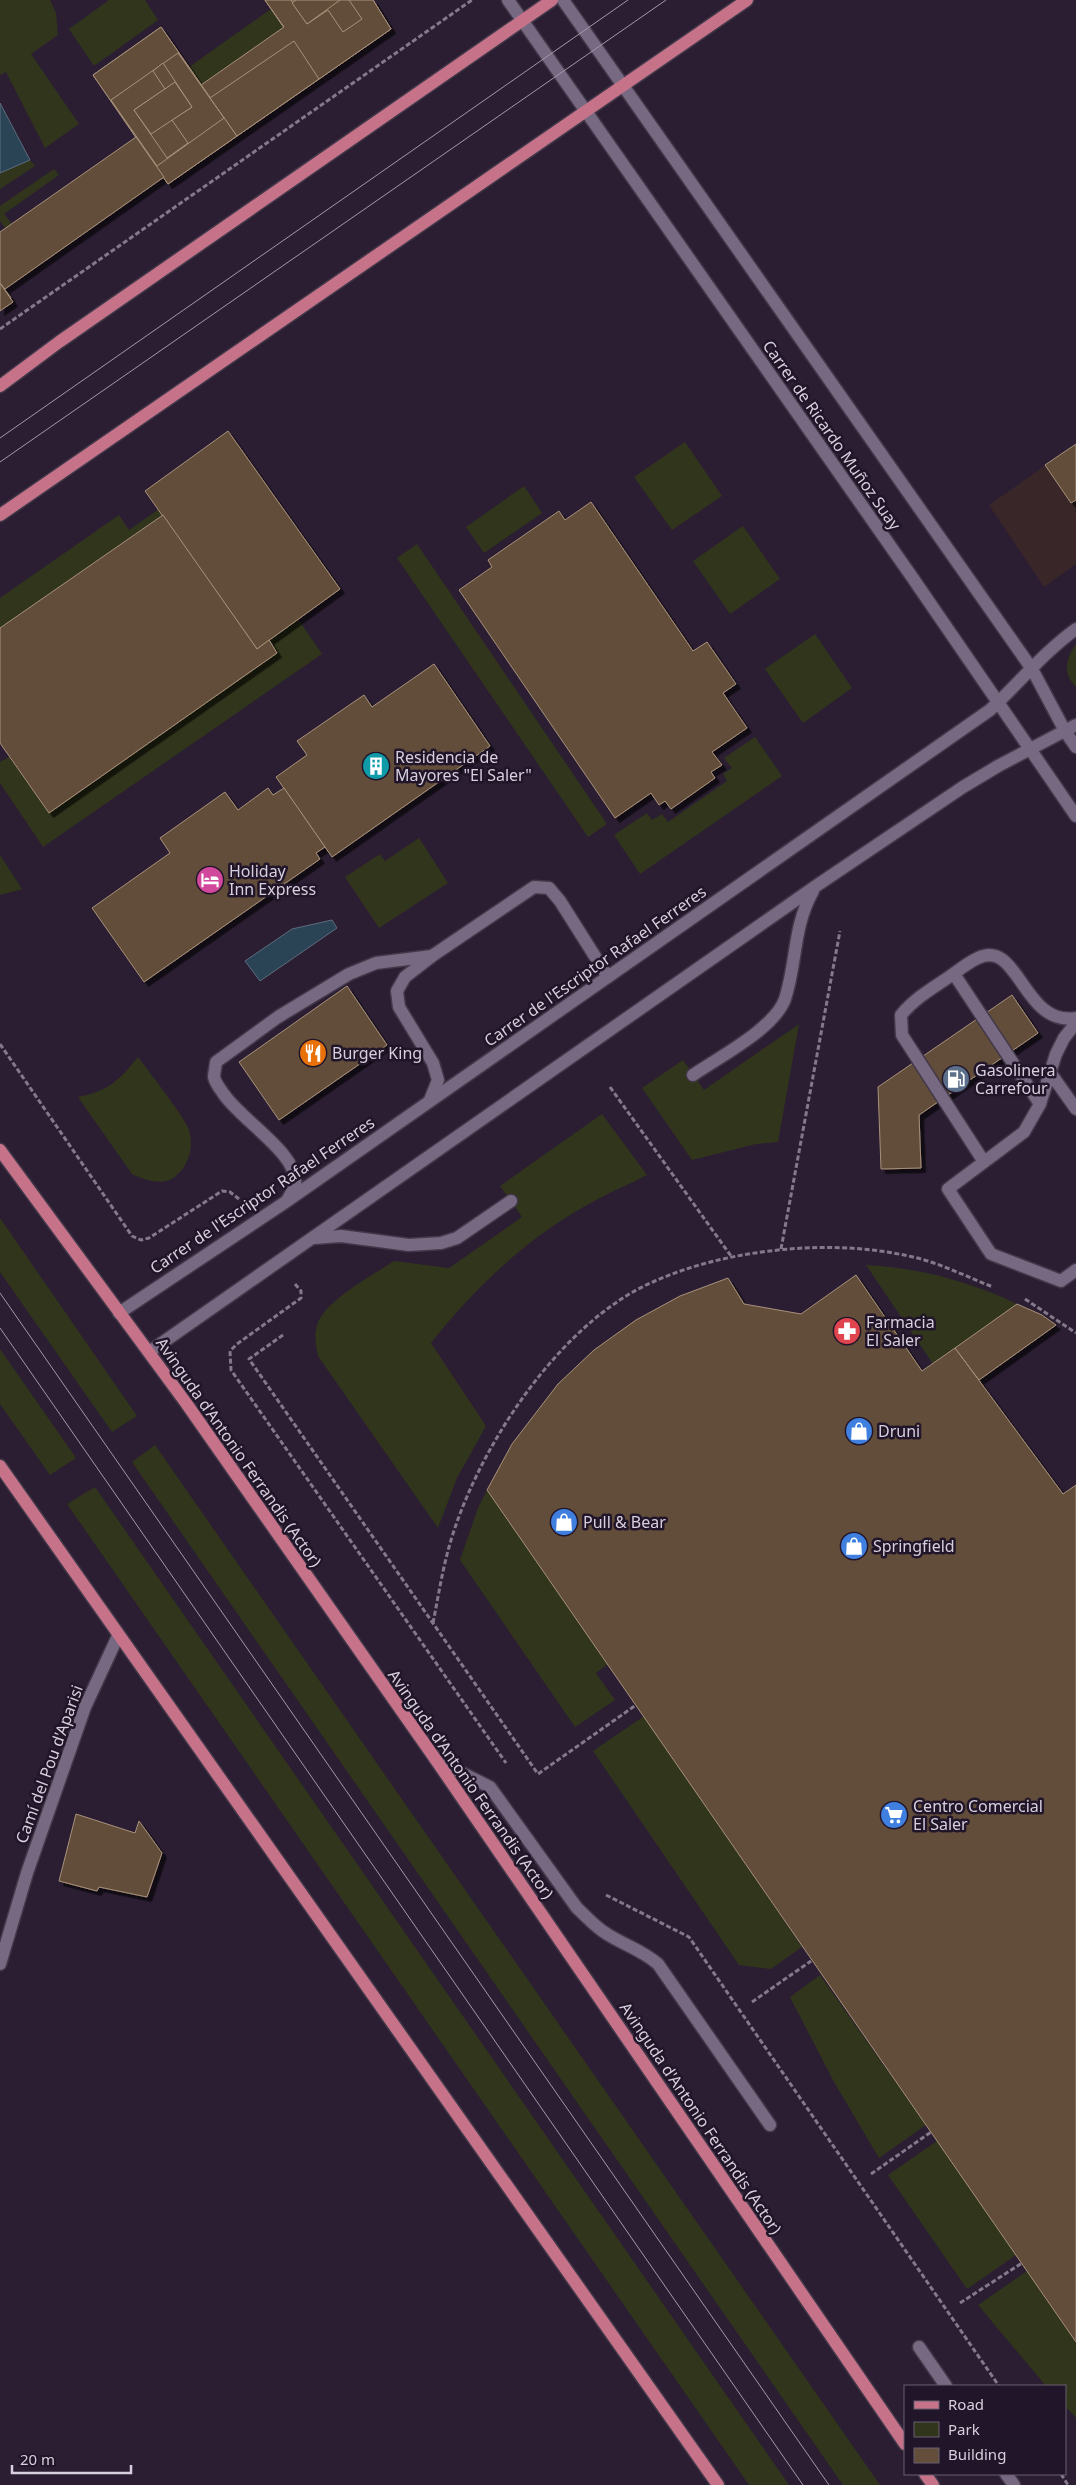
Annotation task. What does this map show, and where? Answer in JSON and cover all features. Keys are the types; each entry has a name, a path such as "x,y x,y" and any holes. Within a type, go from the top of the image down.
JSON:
{"main road":[{"path":"0,386 59,342 552,0"},
{"path":"0,515 747,0"},
{"name":"Avinguda d'Antonio Ferrandis (Actor)","path":"0,1150 149,1352 436,1760 904,2443"},
{"path":"0,1466 718,2485"}],"street":[{"name":"Carrer de Ricardo Muñoz Suay","path":"508,0 1076,816"},
{"name":"Carrer de Ricardo Muñoz Suay","path":"563,0 1032,669 1070,728 1076,747"},
{"name":"Carrer de l'Escriptor Rafael Ferreres","path":"119,1313 286,1200 937,748 998,703 1061,639 1076,629"},
{"path":"149,1352 816,886 963,787 1030,748 1070,728"},
{"path":"693,1074 763,1027 775,1015 784,1000 802,910 816,886"},
{"path":"430,1100 438,1080 433,1063 399,1007 397,991 406,977 432,956 534,887 548,888 560,901 608,977"},
{"path":"286,1200 295,1185 293,1170 285,1156 271,1140 254,1128 230,1104 214,1079 216,1062 278,1017 349,974 376,963 432,956"},
{"path":"984,1162 902,1035 901,1015 912,1003 979,957 994,956 1007,961 1039,1007 1052,1016 1066,1020 1076,1018"},
{"path":"954,974 1040,1104"},
{"path":"1076,1023 1064,1038 1049,1071 1040,1104 1024,1132 948,1189 990,1254 1061,1281 1076,1270"},
{"path":"1049,1071 1076,1109"},
{"path":"314,1238 341,1236 409,1245 441,1243 457,1238 511,1201"},
{"name":"Camí del Pou d'Aparisi","path":"0,1964 27,1873 85,1707 118,1636"},
{"path":"436,1760 490,1787 578,1908 592,1924 607,1934 644,1952 658,1964 770,2125"},
{"path":"919,2347 945,2385"}],"path":[{"path":"0,328 472,0"},
{"path":"781,1249 840,931"},
{"path":"0,1044 132,1236 141,1240 149,1238 222,1191 237,1195 253,1222"},
{"path":"610,1087 732,1256"},
{"path":"433,1623 449,1546 475,1480 501,1428 526,1392 566,1345 610,1307 654,1281 722,1257 798,1247 874,1250 915,1258 999,1289"},
{"path":"280,1261 301,1292 301,1298 230,1351 231,1370 510,1770"},
{"path":"1017,1296 1076,1333"},
{"path":"283,1336 249,1359 538,1774 636,1705"},
{"path":"602,1893 689,1938 998,2385"},
{"path":"752,2002 811,1961"},
{"path":"870,2174 931,2132"},
{"path":"960,2304 1022,2263"}],"shaded area":[{"path":"1076,444 1076,564 1044,587 989,505"}],"green space":[{"path":"0,0 50,0 56,13 58,35 31,54 79,124 45,148 6,72 0,75"},
{"path":"109,0 145,0 158,20 94,66 69,29"},
{"path":"271,9 284,27 201,85 189,67"},
{"path":"30,160 35,166 0,189 0,173"},
{"path":"54,169 59,175 4,214 12,224 5,228 0,221 0,206"},
{"path":"685,442 722,496 672,530 634,477"},
{"path":"524,486 542,513 484,553 466,527"},
{"path":"159,509 163,515 0,628 0,598 119,515 129,530"},
{"path":"743,526 780,579 730,614 693,561"},
{"path":"417,544 607,824 588,837 397,558"},
{"path":"298,619 322,654 43,847 0,783 0,762 9,757 49,813 277,653 269,640"},
{"path":"815,634 852,688 803,723 765,669"},
{"path":"1076,644 1076,687 1069,677 1067,666"},
{"path":"755,737 782,776 640,874 614,835 647,813 652,820 662,814 668,822 727,781 723,774 732,768 724,758"},
{"path":"419,838 448,883 379,928 345,877 380,854 385,861"},
{"path":"0,855 22,889 23,889 0,895"},
{"path":"799,1024 778,1142 756,1144 692,1160 642,1088 683,1060 704,1090"},
{"path":"138,1057 181,1115 189,1130 191,1149 184,1167 176,1176 160,1182 132,1174 78,1097 97,1092 112,1084 125,1073"},
{"path":"602,1114 647,1175 574,1213 528,1244 487,1281 431,1343 486,1426 457,1478 438,1528 318,1356 315,1337 317,1325 321,1316 339,1298 394,1261 449,1268 522,1217 500,1186"},
{"path":"0,1218 137,1416 112,1432 0,1272"},
{"path":"866,1265 905,1269 943,1277 962,1282 1017,1304 933,1364"},
{"path":"0,1349 76,1458 50,1475 0,1404"},
{"path":"155,1445 880,2485 843,2485 132,1462"},
{"path":"95,1487 789,2485 749,2485 67,1504"},
{"path":"487,1490 608,1664 596,1673 615,1700 575,1727 460,1560 478,1508"},
{"path":"644,1716 802,1947 771,1969 739,1965 593,1751"},
{"path":"820,1975 926,2125 879,2158 834,2082 790,1997"},
{"path":"937,2141 1016,2255 967,2289 888,2175"},
{"path":"1027,2271 1076,2342 1076,2418 1066,2407 1066,2385 1045,2385 978,2305"}],"water":[{"path":"0,103 30,160 0,173"},
{"path":"332,920 337,928 260,981 245,961 292,929"}],"building":[{"path":"265,0 373,0 391,29 319,79"},
{"path":"265,0 373,0 378,8 306,59"},
{"path":"265,0 373,0 391,29 168,184 93,75 161,27 201,85 284,27"},
{"path":"291,0 349,0 362,19 343,32 328,10 307,24"},
{"path":"296,0 340,0 307,24 292,3"},
{"path":"161,27 237,136 168,184 93,75"},
{"path":"294,41 319,79 237,136 210,98"},
{"path":"178,53 224,118 157,166 111,100"},
{"path":"163,63 192,107 172,120 188,143 167,158 134,110 165,89 153,71"},
{"path":"175,82 192,107 151,134 134,110"},
{"path":"136,137 164,177 5,289 0,283 0,232"},
{"path":"0,283 11,298 0,306"},
{"path":"0,283 13,302 0,311"},
{"path":"228,431 340,589 257,649 145,491"},
{"path":"1076,444 1076,500 1071,503 1045,465"},
{"path":"591,502 693,651 707,642 736,684 723,693 747,728 712,752 722,765 711,772 715,778 671,809 665,801 659,805 651,793 615,818 459,590 492,567 488,560 559,511 565,520"},
{"path":"163,515 257,649 269,640 277,653 49,813 0,743 0,628"},
{"name":"Residencia de Mayores \"El Saler\"","path":"434,664 490,746 332,857 276,777 307,755 297,741 364,695 372,707"},
{"name":"Holiday Inn Express","path":"268,788 273,795 284,788 325,847 316,853 320,859 144,982 92,908 170,853 160,838 225,792 238,810"},
{"name":"Burger King","path":"347,986 387,1045 279,1120 239,1062"},
{"path":"1012,995 1038,1033 919,1115 921,1168 881,1169 878,1087"},
{"name":"Centro Comercial El Saler","path":"856,1275 922,1371 955,1348 1063,1494 1076,1485 1076,2342 487,1490 512,1444 558,1384 594,1350 636,1320 680,1296 728,1278 744,1304 801,1314"},
{"path":"1017,1304 1042,1315 1056,1325 979,1380 955,1348"},
{"path":"76,1814 135,1833 139,1821 162,1853 147,1897 99,1887 97,1891 59,1881"}],"tram line":[{"path":"0,438 628,0"},
{"path":"0,462 666,0"},
{"path":"0,1293 829,2485"},
{"path":"0,1328 803,2485"}],"place":[{"name":"Residencia de Mayores \"El Saler\"","path":"376,766"},
{"name":"Holiday Inn Express","path":"210,880"},
{"name":"Burger King","path":"313,1053"},
{"name":"Gasolinera Carrefour","path":"956,1079"},
{"name":"Farmacia El Saler","path":"847,1331"},
{"name":"Druni","path":"859,1431"},
{"name":"Pull & Bear","path":"564,1522"},
{"name":"Springfield","path":"854,1546"},
{"name":"Centro Comercial El Saler","path":"894,1815"}]}
